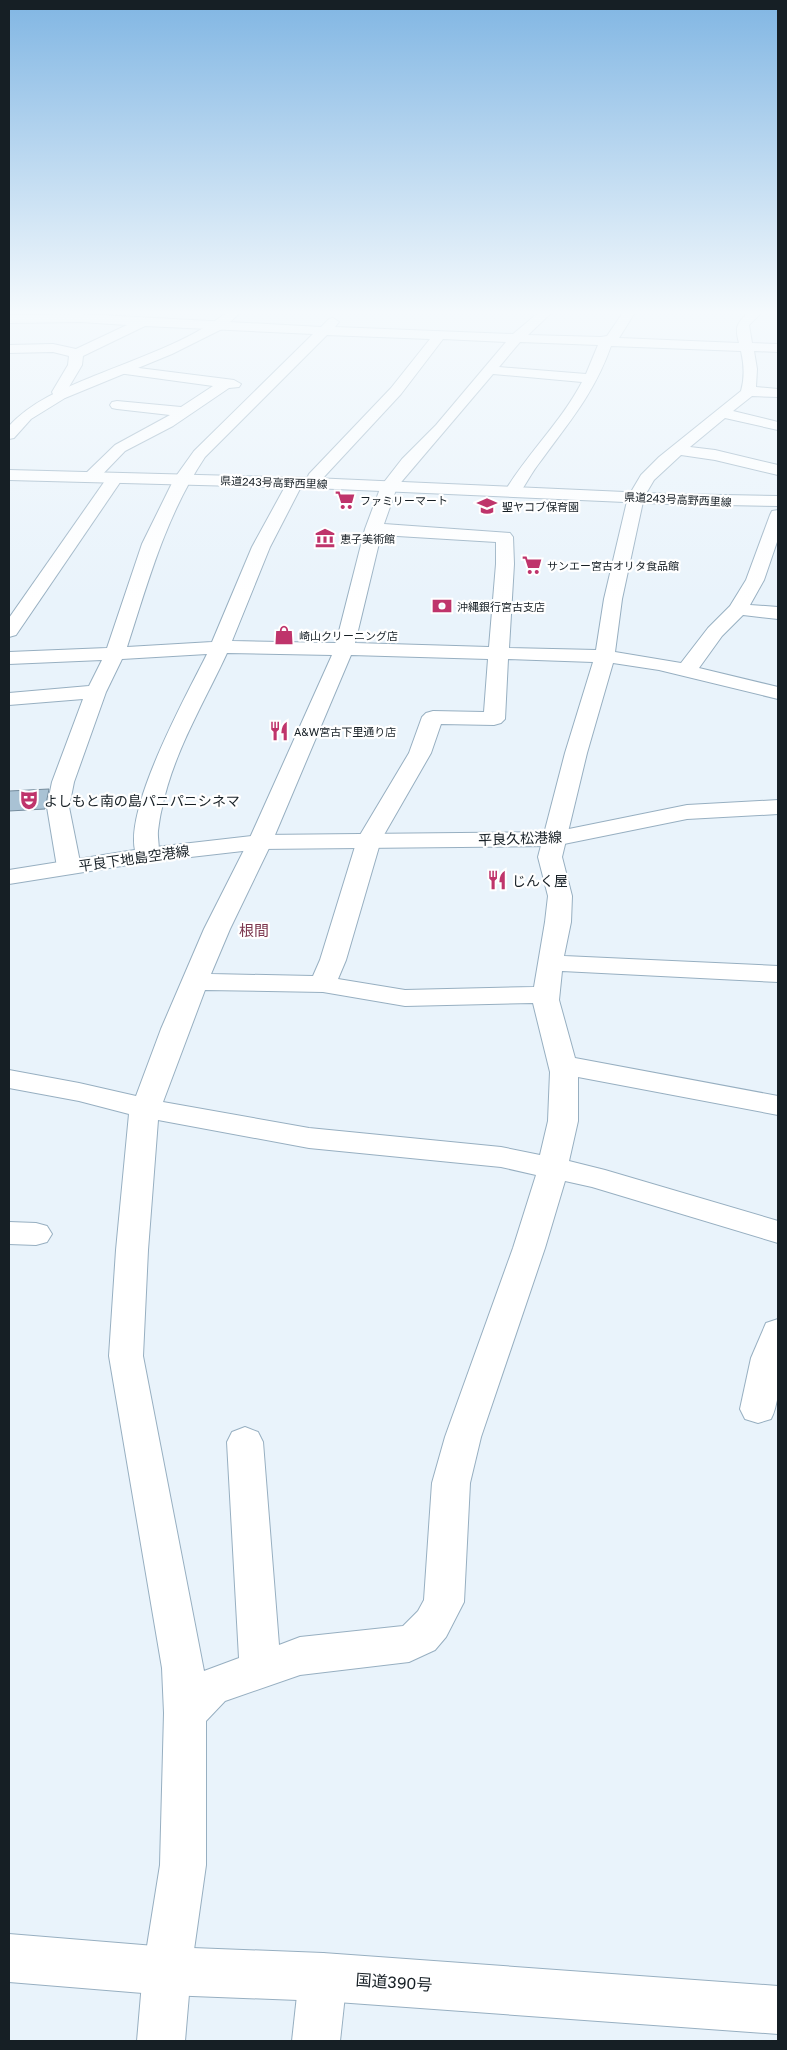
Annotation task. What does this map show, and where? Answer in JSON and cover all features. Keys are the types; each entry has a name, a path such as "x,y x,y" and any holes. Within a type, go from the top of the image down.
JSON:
{"main road":[{"path":"9,435 26,416 36,410"},
{"path":"161,410 183,412"},
{"path":"91,477 120,448 168,423 186,410"},
{"path":"69,867 58,807 63,782 96,692 115,654 151,544 182,479 200,454 245,410"},
{"path":"147,855 145,843 148,815 160,777 220,647 267,534 304,483 320,471 378,410"},
{"path":"160,2041 167,1971 183,1865 185,1713 183,1668 126,1356 132,1250 146,1108 174,1028 217,929 260,842 344,648 374,529 389,486 408,462 456,410"},
{"path":"512,492 535,456 572,410"},
{"path":"185,1713 211,1687 300,1656 409,1644 421,1637 432,1624 444,1602 451,1483 461,1446 529,1248 553,1168 562,1121 564,1072 547,995 560,896 550,857 554,839 576,754 605,656 613,599 636,497 647,478 726,410"},
{"path":"721,413 778,426"},
{"path":"678,450 762,465 778,470"},
{"path":"762,465 778,458"},
{"name":"県道243号高野西里線","path":"9,475 389,486 740,502 778,501"},
{"path":"9,631 115,478"},
{"path":"686,671 715,632 738,609 755,580 770,564 778,515"},
{"path":"323,984 333,960 369,840 420,753 433,717 494,719 505,564 504,537 374,529"},
{"path":"738,609 778,613"},
{"path":"9,658 115,654 220,647 344,648 605,656 659,664 778,693"},
{"path":"9,699 96,692"},
{"name":"平良久松港線","path":"260,842 554,839 687,812 778,807"},
{"name":"平良下地島空港線","path":"9,877 147,855 260,842"},
{"path":"550,963 778,974"},
{"path":"194,982 323,984 405,998 547,995"},
{"path":"562,1065 778,1106"},
{"path":"9,1079 79,1092 146,1108 309,1138 501,1157 594,1177 778,1232"},
{"path":"758,1409 768,1358 778,1332"},
{"path":"244,1442 260,1670"},
{"name":"国道390号","path":"9,1958 167,1971 323,1977 778,2010"},
{"path":"316,2041 323,1977"}],"building":[{"name":"よしもと南の島パニパニシネマ","path":"49,789 45,809 9,811 9,791"}],"place":[{"name":"ファミリーマート","path":"345,500"},
{"name":"聖ヤコブ保育園","path":"487,506"},
{"name":"恵子美術館","path":"325,538"},
{"name":"サンエー宮古オリタ食品館","path":"532,565"},
{"name":"沖縄銀行宮古支店","path":"442,606"},
{"name":"崎山クリーニング店","path":"284,635"},
{"name":"A&W宮古下里通り店","path":"279,731"},
{"name":"よしもと南の島パニパニシネマ","path":"29,800"},
{"name":"じんく屋","path":"497,880"}],"district":[{"name":"根間","path":"254,930"}]}
